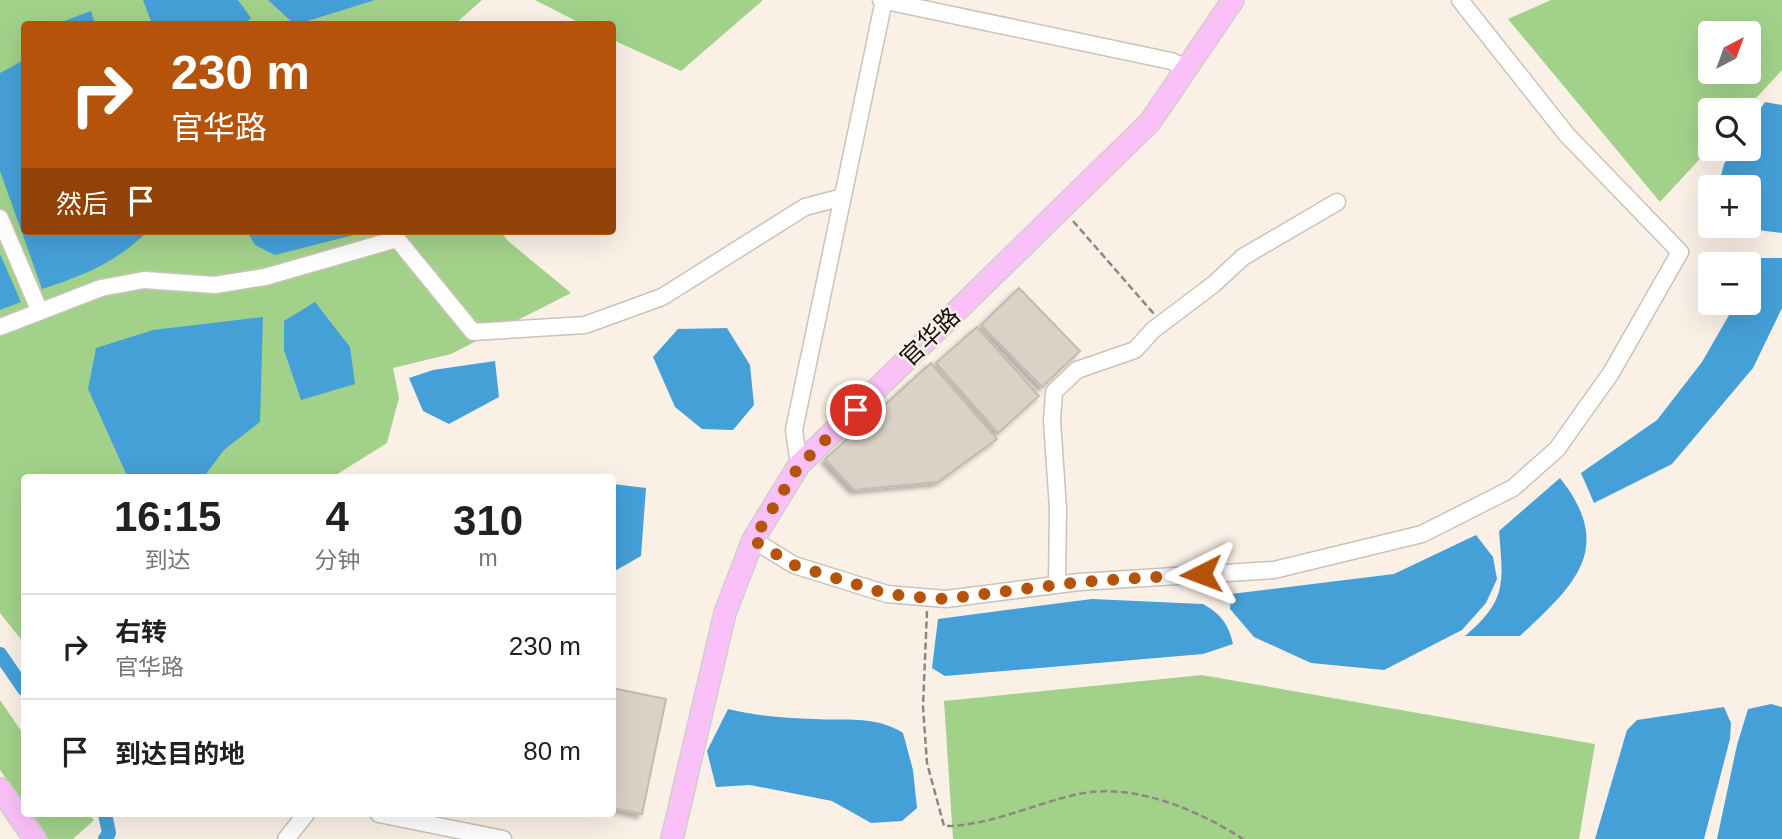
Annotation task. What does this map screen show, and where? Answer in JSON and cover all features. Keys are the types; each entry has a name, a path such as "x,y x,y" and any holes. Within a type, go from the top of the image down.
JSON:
{"main road":[{"name":"官华路","path":"672,839 725,613 753,540 799,466 1150,121 1233,0"},
{"path":"0,789 35,839"}],"street":[{"path":"799,466 794,430 883,0 1171,61 1187,68"},
{"path":"753,540 794,565 887,594 946,599 1057,584 1274,570 1422,534 1513,488 1557,449 1611,373 1680,252 1567,135 1460,0"},
{"path":"0,327 101,288 144,281 215,285 265,276 397,239 473,332 585,325 662,297 805,208 843,197"},
{"path":"1057,584 1058,509 1052,419 1054,392 1077,370 1135,349 1162,323 1243,257 1337,202"},
{"path":"0,218 40,312"},
{"path":"286,839 304,817"},
{"path":"395,817 503,839"}],"path":[{"path":"1062,208 1162,323"},
{"path":"928,598 923,706 926,751 944,826 969,826 1078,794 1124,793 1173,804 1217,822 1242,839"}],"green space":[{"path":"0,0 482,0 458,21 21,21 21,235 503,235 571,293 451,354 393,368 399,398 387,443 337,474 21,474 21,639 0,613"},
{"path":"535,0 762,0 681,71 616,41 616,21 576,21"},
{"path":"1551,0 1782,0 1782,70 1756,98 1698,98 1698,161 1660,202 1508,19"},
{"path":"1202,675 1595,744 1579,839 953,839 944,701"},
{"path":"0,700 21,731 21,801 0,770"},
{"path":"32,817 92,817 94,820 73,839 48,839"}],"water":[{"path":"143,0 238,0 251,18 248,21 151,21"},
{"path":"268,0 375,0 308,21 291,21"},
{"path":"91,11 94,21 64,21"},
{"path":"21,62 21,230 0,171 0,73"},
{"path":"1765,102 1782,105 1782,233 1761,230 1761,175 1721,175 1726,161 1761,161 1761,108"},
{"path":"23,235 144,235 99,267 42,289"},
{"path":"249,235 353,235 275,255 255,245"},
{"path":"0,254 21,302 0,310"},
{"path":"1761,258 1782,258 1782,308 1753,368 1672,464 1594,503 1581,473 1657,420 1702,362 1729,315 1761,315"},
{"path":"315,302 350,347 355,384 301,400 284,350 284,321"},
{"path":"263,317 260,422 224,450 206,474 126,474 88,389 96,348 153,330"},
{"path":"727,328 750,365 754,405 733,430 702,429 675,407 653,357 678,329"},
{"path":"495,361 499,397 449,424 423,411 409,378 433,370"},
{"path":"1560,478 1577,503 1585,525 1586,546 1581,564 1571,582 1557,600 1520,636 1465,636 1489,612 1500,589 1499,531"},
{"path":"616,484 646,488 641,556 616,570"},
{"path":"1476,535 1493,557 1497,579 1486,603 1462,630 1384,670 1311,663 1254,637 1230,609 1231,594 1394,574"},
{"path":"1092,599 1203,604 1223,621 1233,644 1203,654 945,676 932,668 938,619"},
{"path":"1771,704 1782,707 1782,839 1717,839 1737,745 1748,709"},
{"path":"1724,707 1731,723 1730,739 1704,839 1595,839 1627,730 1637,720"},
{"path":"728,709 781,717 871,721 892,727 903,733 913,770 917,808 902,821 871,823 832,801 750,785 716,787 707,751"}],"building":[{"path":"1019,288 1080,351 1042,387 981,325"},
{"path":"977,327 1039,396 998,433 936,363"},
{"path":"931,363 997,439 938,482 854,490 825,459"},
{"path":"616,689 666,699 642,814 616,809"}],"waterway":[{"path":"0,654 21,685"},
{"path":"105,839 109,833 106,817"}],"route":[{"path":"856,410 799,466 753,540 794,565 887,594 946,599 1079,582 1201,574"}]}
